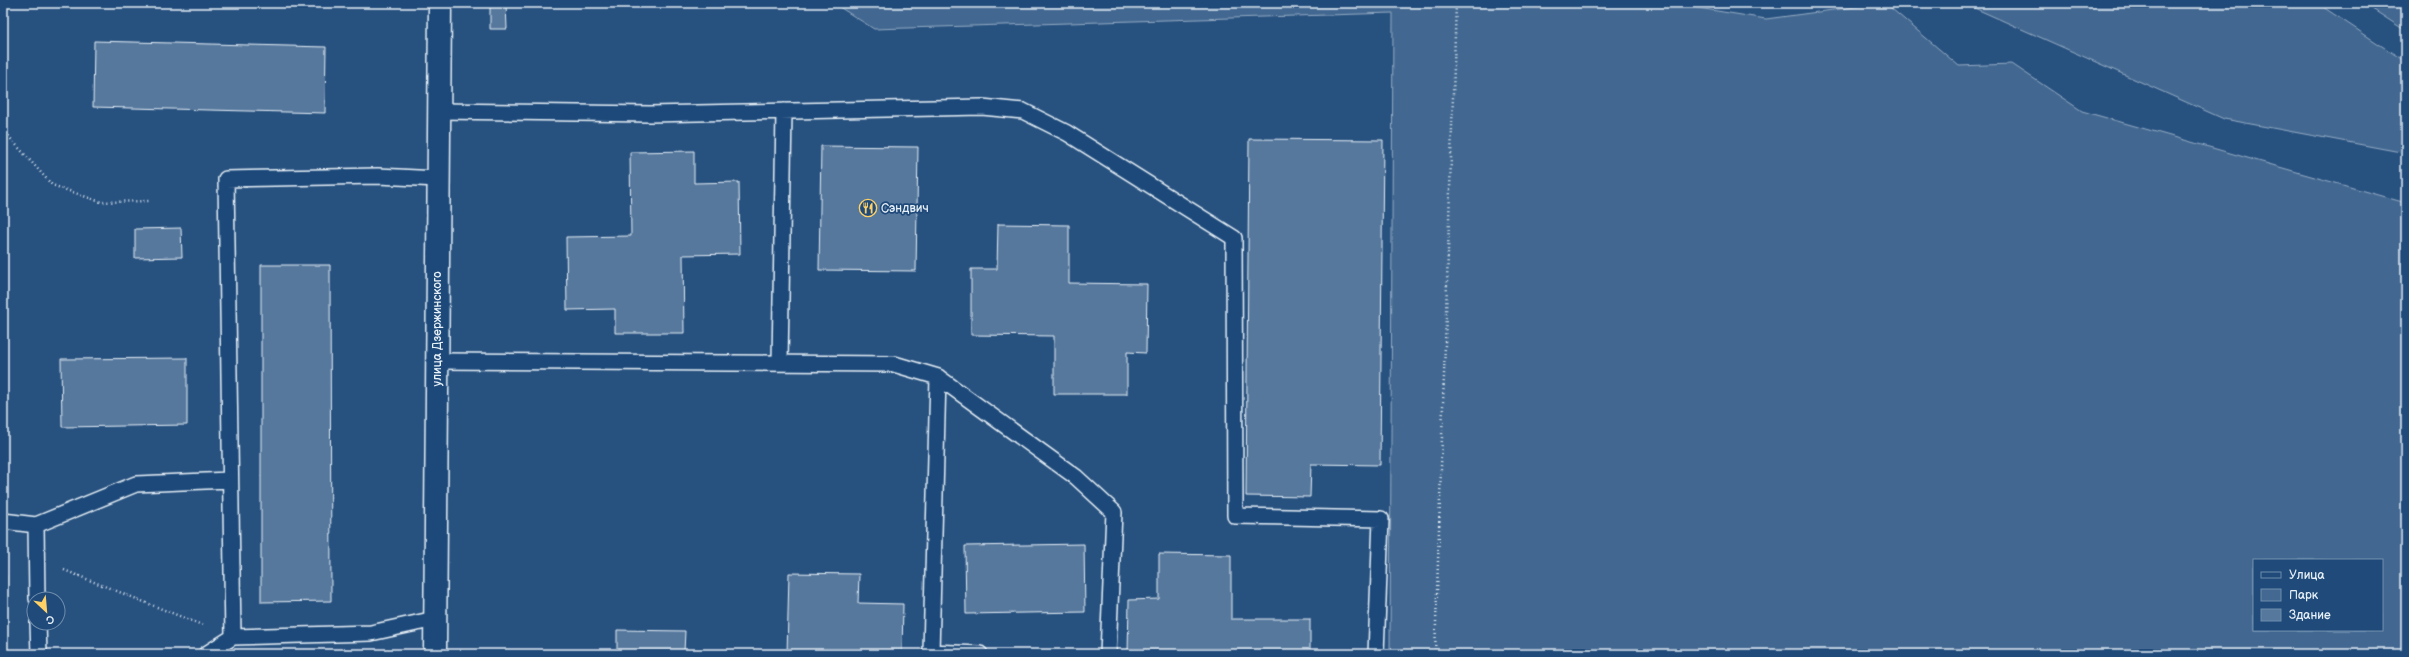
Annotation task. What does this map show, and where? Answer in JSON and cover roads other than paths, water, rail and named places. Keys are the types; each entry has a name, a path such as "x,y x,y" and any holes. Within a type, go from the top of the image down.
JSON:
{"main road":[{"name":"улица Дзержинского","path":"435,654 440,3"}],"lane":[{"path":"439,111 650,114 982,107 1023,111 1068,133 1234,238 1235,516 1381,520 1376,654"},
{"path":"780,363 784,110"},
{"path":"232,637 226,179 378,176 438,179"},
{"path":"437,361 894,364 938,377 1076,477 1114,512 1108,654"},
{"path":"938,377 931,652 980,654"},
{"path":"3,521 36,525 136,484 229,480"},
{"path":"36,525 35,560 37,591"},
{"path":"206,654 232,637 371,633 435,619"},
{"path":"38,631 39,654"}],"place":[{"name":"Сэндвич","path":"868,208"}]}
